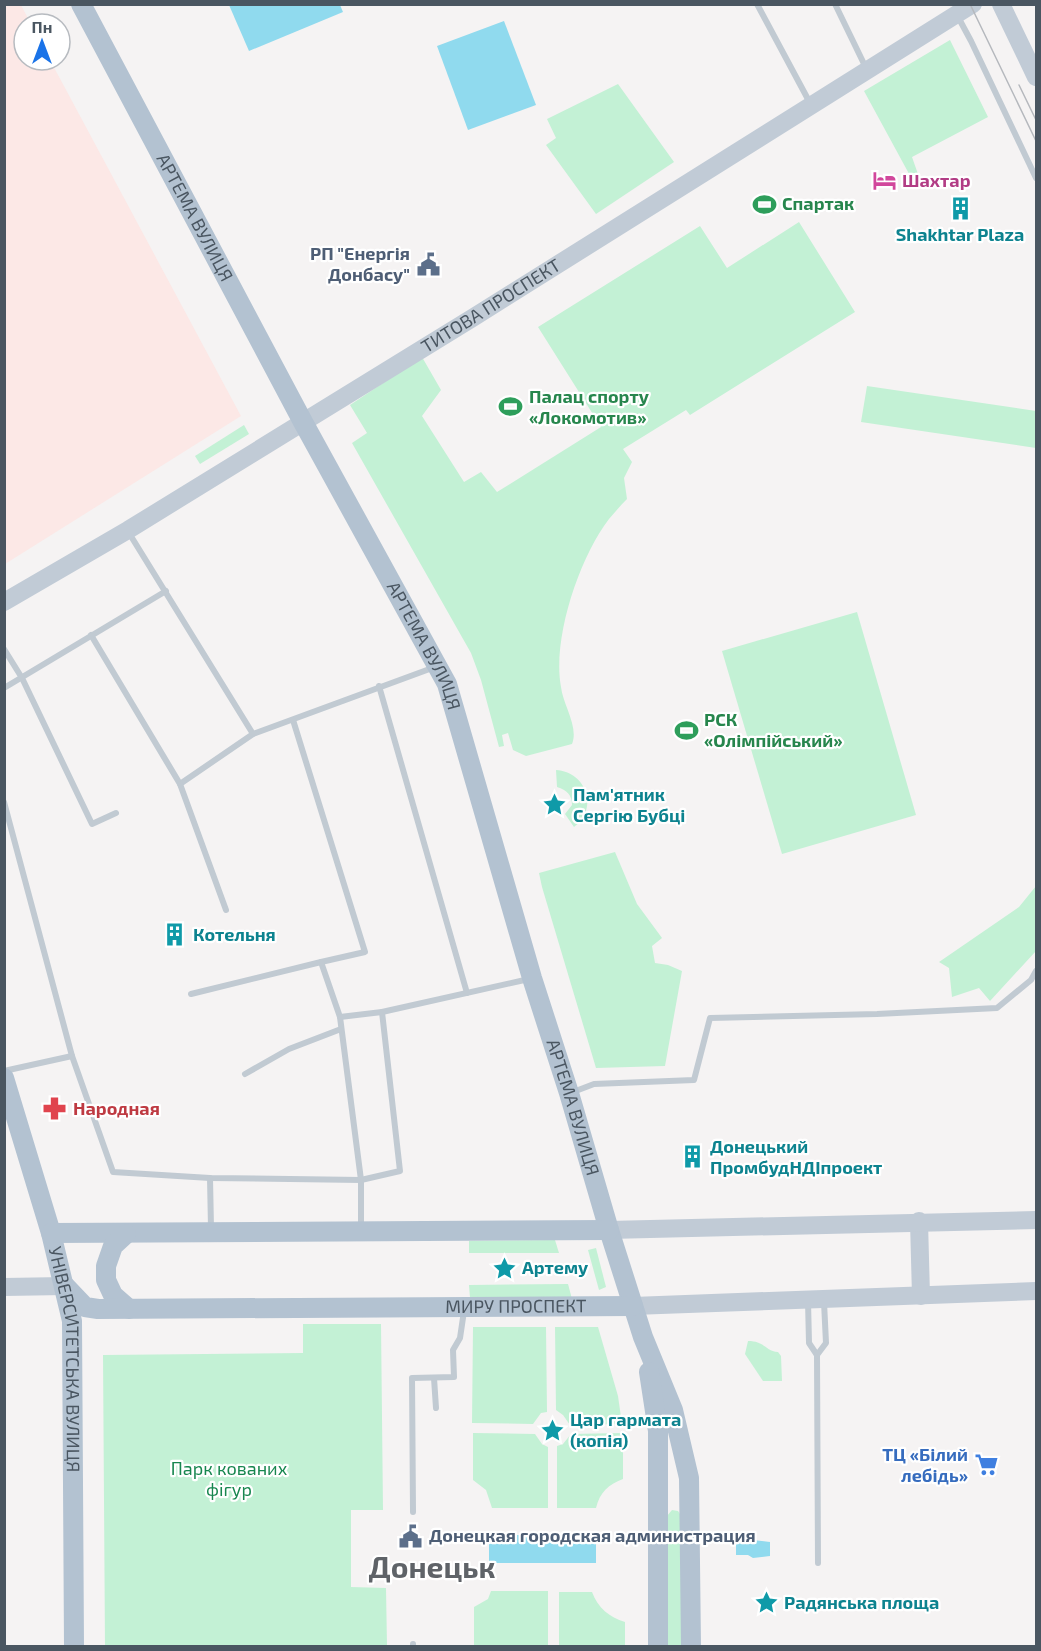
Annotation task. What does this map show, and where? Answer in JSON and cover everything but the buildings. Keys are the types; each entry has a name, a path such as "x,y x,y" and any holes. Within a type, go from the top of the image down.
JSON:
{"main road":[{"name":"АРТЕМА ВУЛИЦЯ","path":"81,4 303,422 447,684 532,978 609,1230 643,1337 673,1410 689,1479 691,1647"},
{"name":"УНІВЕРСИТЕТСЬКА ВУЛИЦЯ","path":"4,1078 51,1233 72,1322 74,1647"},
{"path":"51,1233 609,1230"},
{"path":"126,1234 112,1246 106,1266 106,1280 113,1295 129,1309"},
{"name":"МИРУ ПРОСПЕКТ","path":"65,1286 85,1307 129,1309 633,1306"},
{"name":"АРТЕМА ВУЛИЦЯ","path":"643,1337 658,1431 658,1647"},
{"path":"658,1526 662,1508 667,1503 677,1502 685,1507 690,1526"}],"street":[{"name":"ТИТОВА ПРОСПЕКТ","path":"4,602 128,530 973,4"},
{"path":"1001,4 1036,77"},
{"path":"609,1230 1036,1220"},
{"path":"919,1221 921,1296"},
{"path":"4,1287 65,1286"},
{"name":"МИРУ ПРОСПЕКТ","path":"633,1306 1036,1291"}],"lane":[{"path":"835,4 868,71"},
{"path":"760,5 811,106"},
{"path":"957,15 1036,178"},
{"path":"128,530 253,734"},
{"path":"4,688 166,591"},
{"path":"91,635 180,784 226,910"},
{"path":"4,649 22,678 92,824 116,813"},
{"path":"180,784 253,734 438,665"},
{"path":"379,686 467,993"},
{"path":"191,994 365,952 293,720"},
{"path":"4,802 7,830 72,1056 113,1172 210,1178 361,1180 400,1171 382,1012"},
{"path":"321,962 340,1017 361,1180 361,1232"},
{"path":"569,1093 594,1084 694,1080 710,1018 877,1014 997,1008 1031,980 1036,971"},
{"path":"340,1017 382,1012 532,978"},
{"path":"245,1074 289,1049 341,1029"},
{"path":"4,1071 72,1056"},
{"path":"210,1178 212,1233"},
{"path":"816,1300 809,1343 817,1355 818,1563"},
{"path":"816,1300 826,1343 817,1355"},
{"path":"413,1512 412,1378 454,1377 453,1350 460,1338 465,1307"},
{"path":"434,1378 436,1408"}],"shaded area":[{"path":"4,5 21,5 25,12 12,12 12,72 56,72 241,416 5,564"}],"green space":[{"path":"950,40 988,117 912,157 919,177 914,183 864,91"},
{"path":"618,84 674,162 596,214 546,145 556,138 547,119"},
{"path":"799,222 855,312 690,415 686,410 623,449 632,462 624,478 627,499 609,519 588,555 570,600 560,646 561,687 574,730 572,744 526,756 513,750 508,733 502,735 504,746 499,747 481,680 471,653 352,443 367,433 350,405 422,357 441,390 422,416 464,482 481,472 497,492 601,427 538,327 700,226 727,268"},
{"path":"867,386 1036,411 1036,448 861,422"},
{"path":"244,425 249,434 200,464 195,456"},
{"path":"857,612 916,815 782,854 722,651"},
{"path":"556,770 567,772 575,777 586,792 586,811 574,827 565,814 572,805 571,798 566,791 557,787"},
{"path":"615,852 637,904 662,938 652,946 655,963 682,971 665,1066 596,1068 542,887 539,873"},
{"path":"1036,886 1036,951 990,1001 979,988 952,997 949,968 939,962 1019,907"},
{"path":"555,1240 559,1253 469,1253 469,1241"},
{"path":"596,1248 606,1287 599,1290 588,1250"},
{"path":"568,1284 572,1299 470,1298 469,1285"},
{"name":"Парк кованих фігур","path":"303,1324 381,1324 383,1510 351,1510 351,1587 386,1588 387,1646 105,1646 103,1355 303,1353"},
{"path":"473,1327 546,1327 547,1412 541,1413 533,1424 472,1423"},
{"path":"555,1327 598,1327 618,1396 622,1424 570,1425 556,1410"},
{"path":"748,1341 778,1352 781,1356 782,1381 763,1381 745,1354"},
{"path":"473,1433 535,1434 542,1444 548,1447 548,1508 492,1508 486,1490 473,1480"},
{"path":"623,1433 623,1479 605,1490 596,1508 557,1508 557,1446 563,1444 571,1434"},
{"path":"672,1510 680,1514 683,1646 667,1646 667,1516"},
{"path":"491,1591 548,1591 548,1646 474,1646 474,1607 488,1599"},
{"path":"559,1592 592,1592 597,1603 605,1611 625,1622 625,1646 559,1646"}],"water":[{"path":"229,5 340,5 343,12 249,51"},
{"path":"504,21 536,105 468,130 437,46"},
{"path":"489,1535 596,1535 596,1563 489,1563"},
{"path":"736,1541 770,1542 770,1556 753,1558 748,1555 736,1555"}],"tram line":[{"path":"970,4 1036,141"},
{"path":"1019,85 1036,120"}],"place":[{"name":"Шахтар","path":"884,181"},
{"name":"Спартак","path":"764,204"},
{"name":"Shakhtar Plaza","path":"960,209"},
{"name":"РП \"Енергія Донбасу\"","path":"428,264"},
{"name":"Палац спорту «Локомотив»","path":"511,407"},
{"name":"РСК «Олімпійський»","path":"686,730"},
{"name":"Пам'ятник Сергію Бубці","path":"555,805"},
{"name":"Котельня","path":"175,935"},
{"name":"Народная","path":"55,1109"},
{"name":"Донецький ПромбудНДІпроект","path":"692,1157"},
{"name":"Артему","path":"504,1268"},
{"name":"Цар гармата (копія)","path":"552,1430"},
{"name":"ТЦ «Білий лебідь»","path":"986,1465"},
{"name":"Донецкая городская администрация","path":"411,1536"},
{"name":"Радянська площа","path":"766,1603"}],"district":[{"name":"Донецьк","path":"432,1568"}]}
